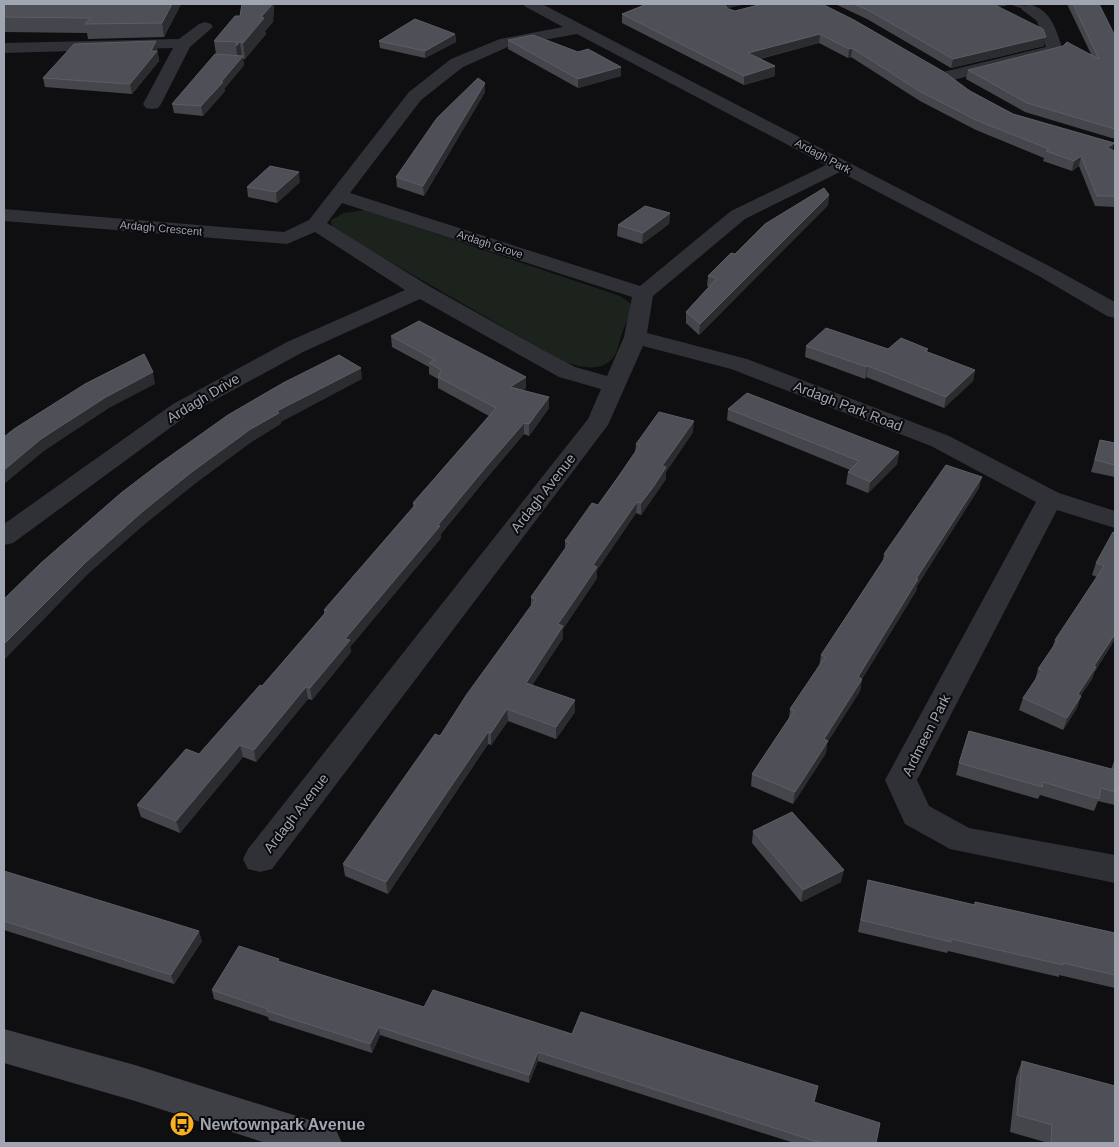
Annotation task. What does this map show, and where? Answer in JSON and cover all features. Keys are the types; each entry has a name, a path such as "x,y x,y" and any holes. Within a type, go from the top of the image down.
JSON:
{"main road":[{"path":"4,1046 136,1083 315,1142"}],"street":[{"name":"Ardagh Park","path":"531,4 1115,311"},
{"path":"1028,9 1054,6"},
{"path":"948,76 1055,50 1044,19 1028,9"},
{"path":"152,104 183,44 205,27"},
{"path":"580,29 506,42 457,63 415,96 316,224 421,291 567,372 614,385"},
{"path":"4,48 160,42 183,44"},
{"path":"932,67 968,90"},
{"path":"644,294 738,215 840,165"},
{"name":"Ardagh Grove","path":"337,195 644,294"},
{"name":"Ardagh Crescent","path":"4,215 287,238 316,224"},
{"name":"Ardagh Drive","path":"4,537 180,409 295,346 421,291"},
{"name":"Ardagh Avenue","path":"260,859 599,420 635,337 644,294"},
{"name":"Ardagh Park Road","path":"635,337 739,364 940,441 1050,499 1115,520"},
{"name":"Ardmeen Park","path":"1050,499 901,780 917,814 962,840 1115,869"}],"lane":[{"path":"968,7 1005,4"},
{"path":"1013,4 1028,9"}],"shaded area":[{"path":"365,210 620,296 630,303 630,312 615,355 604,365 597,367 583,367 562,361 332,228 331,220 344,213"}],"building":[{"path":"4,4 172,4 162,23 85,24 91,18 4,17"},
{"path":"242,4 271,4 271,6 261,17 264,18 243,43 240,42 236,46 237,42 214,41 235,16 240,16"},
{"path":"647,4 726,4 728,9 735,11 762,4 822,4 854,20 944,72 970,91 1013,114 1114,143 1107,148 1115,151 1115,196 1097,196 1081,156 1074,161 1046,151 1049,149 978,121 921,92 852,48 849,49 820,34 748,53 775,66 744,76 622,14"},
{"path":"854,4 993,4 1043,29 1046,37 953,59 868,10"},
{"path":"1073,4 1099,4 1115,36 1115,129 1027,103 968,70 1063,46 1067,42 1099,59"},
{"path":"415,19 455,34 425,51 379,41"},
{"path":"533,35 578,52 588,49 621,67 578,79 508,40"},
{"path":"156,41 151,51 157,51 130,84 43,78 74,44"},
{"path":"215,54 243,56 201,106 172,104"},
{"path":"478,78 485,83 423,186 396,177 437,118"},
{"path":"270,166 299,172 276,192 247,187"},
{"path":"824,188 829,195 700,324 686,312 717,278 708,276 731,253 735,254 765,224"},
{"path":"645,206 670,213 643,233 618,225"},
{"path":"419,321 526,377 510,387 549,397 529,424 524,423 485,468 438,525 440,526 345,639 350,640 310,688 306,687 254,750 240,745 176,821 137,805 186,749 199,754 260,685 262,686 327,611 324,610 416,504 413,503 496,408 438,377 441,370 429,363 435,360 391,336"},
{"path":"826,328 888,349 901,338 928,349 925,351 975,370 946,397 868,366 806,346"},
{"path":"144,354 153,372 106,397 41,439 4,470 4,437 85,384"},
{"path":"339,355 361,368 277,411 279,413 251,429 193,471 142,512 85,563 4,644 4,599 41,563 121,493 228,415 283,383"},
{"path":"747,393 899,452 870,482 848,472 859,461 728,409"},
{"path":"659,412 694,421 662,466 666,467 654,486 641,503 637,502 593,565 597,567 558,624 563,626 526,683 575,700 556,727 507,709 491,733 488,732 386,882 343,864 435,734 440,736 467,694 536,599 531,597 569,543 565,541 592,503 598,505 640,445 636,444"},
{"path":"1100,440 1115,443 1115,465 1095,460"},
{"path":"946,465 982,477 916,579 918,579 858,677 862,679 824,739 828,741 795,792 752,774 794,711 790,709 825,657 821,655 887,555 884,554"},
{"path":"1113,532 1115,533 1115,634 1078,694 1081,696 1067,718 1023,698 1042,670 1038,669 1057,641 1055,640 1104,566 1096,563"},
{"path":"969,731 1115,770 1115,792 1101,788 1099,799 1043,782 1042,787 959,763"},
{"path":"792,812 844,870 803,890 753,831"},
{"path":"4,871 199,931 171,975 4,921"},
{"path":"868,880 975,905 975,902 1115,933 1115,975 951,939 951,942 861,920"},
{"path":"239,946 279,959 278,961 424,1007 433,990 572,1034 581,1012 818,1086 814,1102 880,1123 876,1143 821,1143 538,1052 529,1075 379,1027 370,1044 267,1011 268,1009 212,990"},
{"path":"1022,1061 1115,1086 1115,1143 1051,1143 1052,1125 1017,1115"}],"place":[{"name":"Newtownpark Avenue","path":"182,1124"}]}
